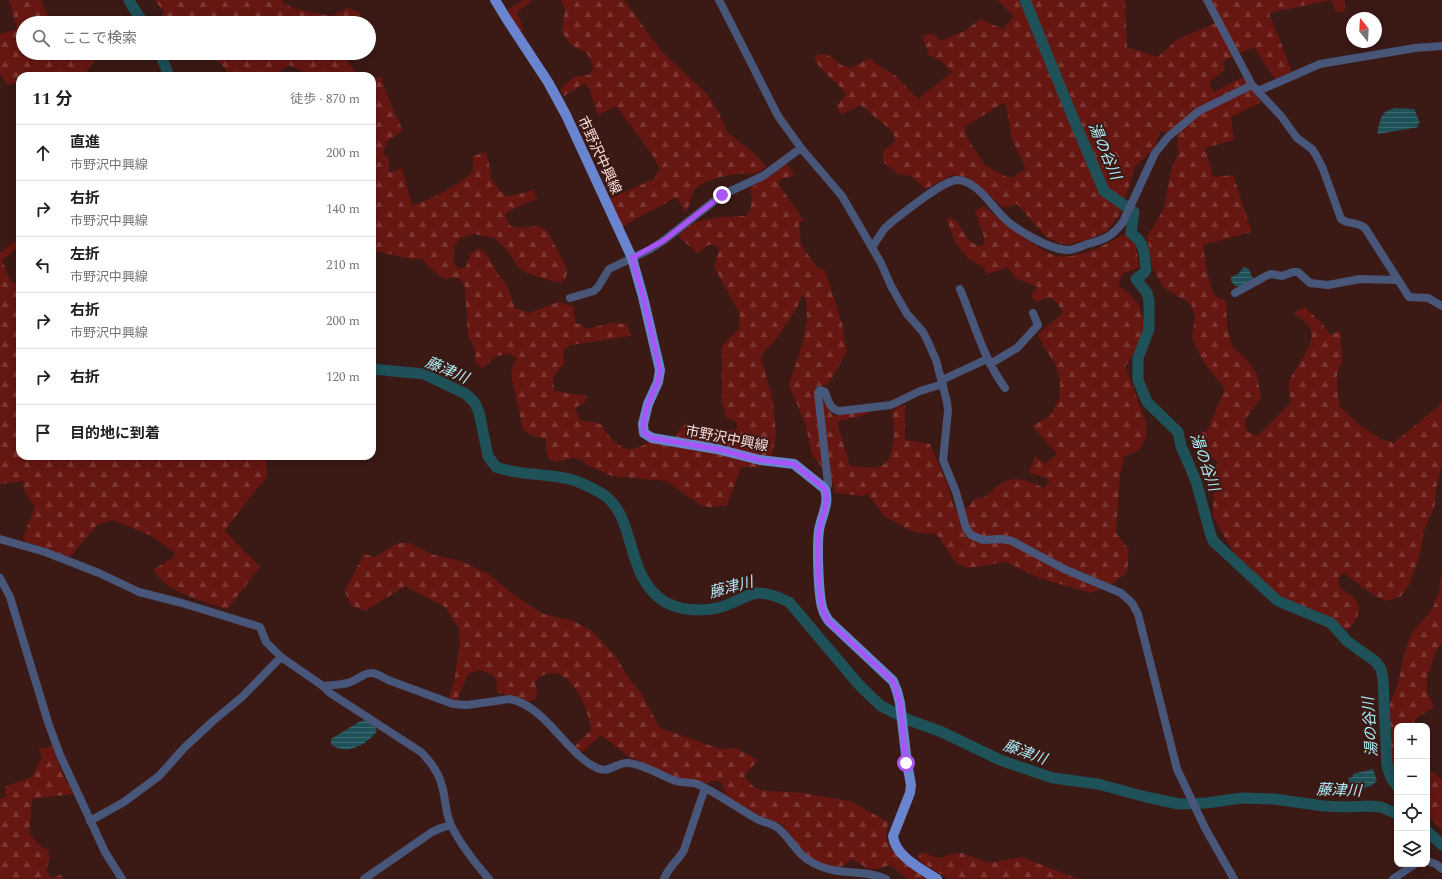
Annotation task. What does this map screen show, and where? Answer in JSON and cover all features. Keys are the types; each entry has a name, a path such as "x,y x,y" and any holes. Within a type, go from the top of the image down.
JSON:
{"main road":[{"name":"市野沢中興線","path":"495,0 548,82 566,115 632,258 643,296 660,370 658,382 648,404 643,424 644,433 652,438 717,449 760,460 794,464 824,488 826,493"},
{"path":"826,493 827,500 819,531 820,590 823,610 828,621 893,681 900,703 904,730 906,763 911,785 910,793 893,836 894,843 905,857 937,879"}],"street":[{"path":"719,0 778,116 801,148 842,196 872,247 907,314 923,332 928,342 936,360 948,411 943,460 956,492 966,528 971,535 983,540 1001,539 1012,541 1064,569 1121,593 1132,603 1138,614 1181,780 1234,879"},
{"path":"1207,0 1252,85 1281,116 1297,138 1312,149 1316,155 1323,169 1341,219 1345,222 1360,224 1365,228 1409,298 1428,298 1442,306"},
{"path":"1258,91 1320,64 1415,48 1442,46"},
{"path":"872,247 885,228 893,221 944,184 958,180 974,186 1004,218 1018,229 1043,244 1058,250 1070,251 1106,239 1115,232 1123,222 1155,153 1168,137 1199,111 1252,85"},
{"path":"570,298 594,291 609,269 663,241 722,195 763,176 801,148"},
{"path":"1235,293 1271,274 1282,276 1293,272 1298,272 1310,283 1328,285 1360,279 1398,280"},
{"path":"960,289 989,361 997,377 1005,388"},
{"path":"826,493 828,484 822,420 818,398 818,393 820,390 825,392 831,407 835,410 840,411 891,405 1017,348 1038,325 1033,313"},
{"path":"0,539 37,550 98,572 139,592 182,603 260,627 266,642 281,657 323,686 330,693 421,752 430,761 442,785 447,813 451,825 489,879"},
{"path":"0,578 10,597 60,755 105,852 122,879"},
{"path":"90,821 124,802 159,776 185,747 242,697 281,657"},
{"path":"323,686 348,683 363,674 374,673 380,674 388,680 453,704 467,705 510,699 516,700 531,709 550,725 578,754 598,768 609,770 622,763 628,762 678,782 696,784 759,820 779,829 796,850 812,862 833,870 872,874 886,879"},
{"path":"664,879 672,864 681,856 684,850 705,788"},
{"path":"364,879 432,832 451,825"},
{"path":"1430,862 1436,864 1442,869"},
{"path":"1393,879 1411,867"}],"green space":[{"path":"9,0 41,0 49,16 16,16 16,25"},
{"path":"154,0 281,0 285,4 295,9 331,16 162,16 164,11"},
{"path":"523,0 533,0 517,12 523,30 518,31 507,11"},
{"path":"561,0 624,0 662,52 708,95 718,111 727,132 756,155 766,167 753,174 727,176 712,180 699,186 691,196 688,209 685,212 677,197 621,227 609,199 654,179 660,169 651,153 616,106 598,115 589,88 585,83 564,96 560,89 574,77 589,75 594,67 587,53 571,45 562,32 565,10"},
{"path":"997,0 1125,0 1127,47 1158,57 1178,39 1216,23 1202,0 1331,0 1269,13 1292,72 1275,79 1254,47 1223,61 1225,70 1209,82 1214,92 1245,76 1261,102 1231,117 1234,140 1205,148 1213,177 1233,175 1252,232 1203,245 1207,274 1214,295 1226,301 1227,326 1232,346 1248,361 1257,375 1261,398 1245,419 1246,431 1257,436 1291,402 1289,388 1290,379 1306,353 1311,339 1309,326 1293,313 1304,307 1322,323 1330,335 1340,331 1342,361 1337,374 1340,407 1361,426 1381,439 1394,443 1440,405 1442,400 1442,462 1436,489 1435,505 1423,533 1419,558 1408,587 1400,597 1386,601 1373,595 1344,573 1338,578 1340,588 1354,598 1358,606 1358,615 1348,630 1279,600 1232,550 1213,516 1214,473 1218,462 1192,444 1190,436 1207,431 1225,389 1204,363 1192,338 1195,317 1191,304 1164,288 1153,270 1147,237 1164,209 1171,170 1178,154 1177,135 1160,131 1154,148 1135,167 1120,214 1107,231 1087,240 1065,245 1047,238 1017,204 1004,208 968,177 952,175 926,189 911,176 899,174 883,162 883,152 896,140 892,131 861,105 842,114 836,108 846,94 821,69 814,59 817,55 825,54 841,65 851,68 870,58 875,63 897,77 918,99 952,72 941,61 929,55 922,36 932,33 941,41 965,31 980,19 1003,29 1014,16","holes":["1003,103 1006,105 1012,139 1026,169 1013,177 1007,177 985,165 969,141 965,127"]},
{"path":"1331,0 1345,0 1345,12 1336,12"},
{"path":"347,8 359,12 361,16 331,16"},
{"path":"16,29 16,60 94,60 87,72 16,72 16,83 8,85 0,74 0,34"},
{"path":"215,60 347,60 355,72 304,72 289,65 279,72 228,72 220,63"},
{"path":"381,76 387,95 403,131 387,141 383,153 389,159 389,172 402,168 412,206 444,192 459,183 473,172 473,156 486,152 491,172 490,177 502,193 511,196 532,190 538,198 509,211 505,215 510,226 520,228 538,226 548,232 567,270 566,279 559,283 526,273 519,268 506,249 494,238 474,234 462,237 455,244 453,260 458,269 466,267 470,255 479,248 487,255 499,276 506,283 515,308 529,313 558,302 573,306 576,324 581,323 585,329 612,323 627,324 631,336 571,345 563,350 564,364 554,376 553,382 555,391 587,396 584,403 575,408 580,421 599,424 615,442 628,449 637,448 650,442 671,447 685,423 713,431 721,428 736,431 738,423 726,417 722,403 722,346 739,329 740,314 714,267 719,250 715,245 708,245 697,253 678,236 690,225 701,221 725,217 746,216 750,210 751,203 750,188 773,174 787,163 794,175 782,178 778,183 803,220 799,223 801,245 817,267 825,271 844,330 843,335 847,351 830,381 826,385 817,386 815,389 816,398 823,399 833,416 866,410 869,411 868,414 837,422 850,466 866,468 881,466 886,463 892,450 893,442 894,425 892,412 898,406 905,405 905,440 930,444 948,486 955,510 965,510 975,499 984,497 999,485 1011,480 1023,480 1044,488 1049,481 1047,478 1029,473 1035,456 1045,464 1057,454 1032,426 1050,416 1060,397 1060,379 1055,363 1044,347 1038,334 1063,313 1058,304 1050,297 1036,302 1031,296 1038,287 1015,278 1008,267 988,274 982,266 970,260 955,242 947,220 949,217 957,222 969,241 978,246 984,244 984,237 975,211 984,206 1009,227 1031,242 1051,254 1058,256 1086,253 1127,233 1135,240 1139,267 1123,274 1118,285 1139,305 1146,327 1138,348 1125,366 1146,422 1146,437 1140,450 1124,457 1120,475 1116,533 1129,550 1127,572 1113,583 1091,593 1039,578 1006,562 968,568 956,563 938,536 934,533 927,534 911,531 884,516 868,494 863,496 834,493 833,483 812,454 806,426 789,384 800,352 807,319 805,297 802,296 784,328 775,341 764,351 761,357 773,402 776,434 772,455 763,456 760,467 741,467 727,506 708,507 700,505 666,481 612,476 587,465 583,460 573,458 555,462 549,459 546,450 546,439 533,436 523,430 511,374 516,358 508,353 495,357 483,368 476,364 474,346 468,337 465,287 461,280 454,277 444,279 426,265 423,259 411,259 376,251 376,78"},
{"path":"16,240 16,249 2,260 10,281 16,284 16,460 266,460 267,477 253,493 225,531 260,567 227,609 185,595 165,584 158,577 154,569 174,557 174,552 152,536 113,520 97,525 70,557 25,541 23,538 35,506 26,495 23,481 0,484 0,253"},
{"path":"398,543 409,543 431,554 461,561 490,575 514,595 543,614 574,621 592,631 616,657 630,680 641,693 660,728 720,749 736,748 758,760 744,776 753,786 760,790 802,793 850,801 888,822 886,839 892,851 927,877 926,879 908,879 890,865 878,869 870,869 852,859 843,866 825,866 810,858 799,849 782,824 763,818 726,795 722,783 715,780 704,784 678,778 628,756 601,735 582,752 578,750 575,746 591,730 590,722 584,703 579,694 567,679 559,674 549,673 539,677 535,682 537,692 536,699 529,701 497,692 497,682 494,676 480,670 468,674 456,702 451,700 449,697 454,682 460,643 459,628 445,607 405,586 365,611 351,605 345,591 364,554 375,557"},
{"path":"1442,568 1442,643 1436,651 1427,677 1427,694 1431,699 1433,709 1426,711 1414,723 1394,723 1394,774 1390,757 1388,725 1388,716 1392,698 1397,687 1410,637 1430,612 1439,591"},
{"path":"52,746 62,773 73,794 32,799 29,833 41,847 48,850 50,858 46,869 51,878 61,875 63,879 0,879 0,799 6,797 5,787 32,777 42,757 39,749"},
{"path":"1430,770 1442,779 1442,830 1430,817"},
{"path":"920,853 926,853 934,857 942,858 950,854 962,853 990,863 1022,857 1078,879 949,879 921,862 918,858"}],"water":[{"path":"1396,108 1414,109 1420,123 1417,124 1419,127 1378,134 1380,121 1383,115 1389,110"},
{"path":"1244,267 1249,269 1253,279 1241,286 1235,286 1231,281 1231,277 1238,274"},
{"path":"365,720 374,725 377,731 368,740 349,749 337,748 331,744 331,739"},
{"path":"1373,769 1377,781 1371,786 1352,791 1348,778 1353,777 1353,774"}],"waterway":[{"name":"藤津川","path":"129,0 139,16"},
{"name":"湯の谷川","path":"1025,0 1104,191 1134,212 1131,233 1142,245 1146,270 1136,279 1147,293 1149,301 1149,329 1138,358 1138,380 1147,402 1178,432 1181,446 1196,481 1214,542 1278,601 1331,623 1347,641 1376,662 1381,669 1383,679 1387,766 1394,782"},
{"name":"藤津川","path":"163,60 167,72"},
{"name":"藤津川","path":"376,369 424,374 466,394 475,403 479,412 488,456 496,467 515,472 554,476 573,480 601,493 613,503 621,516 642,577 652,591 665,602 673,606 690,610 707,610 724,606 757,593 777,597 789,602 860,686 881,706 909,720 942,732 1000,760 1053,778 1098,784 1179,804 1206,803 1242,798 1274,799 1324,806 1381,807 1394,813"},
{"name":"藤津川","path":"1430,834 1442,845"}],"route":[{"path":"722,195 663,241 632,258 643,296 660,370 660,376 656,388 648,404 643,424 644,433 652,438 717,449 760,460 794,464 824,488 827,500 819,531 820,590 823,610 828,621 893,681 900,703 904,730 906,763"}]}
